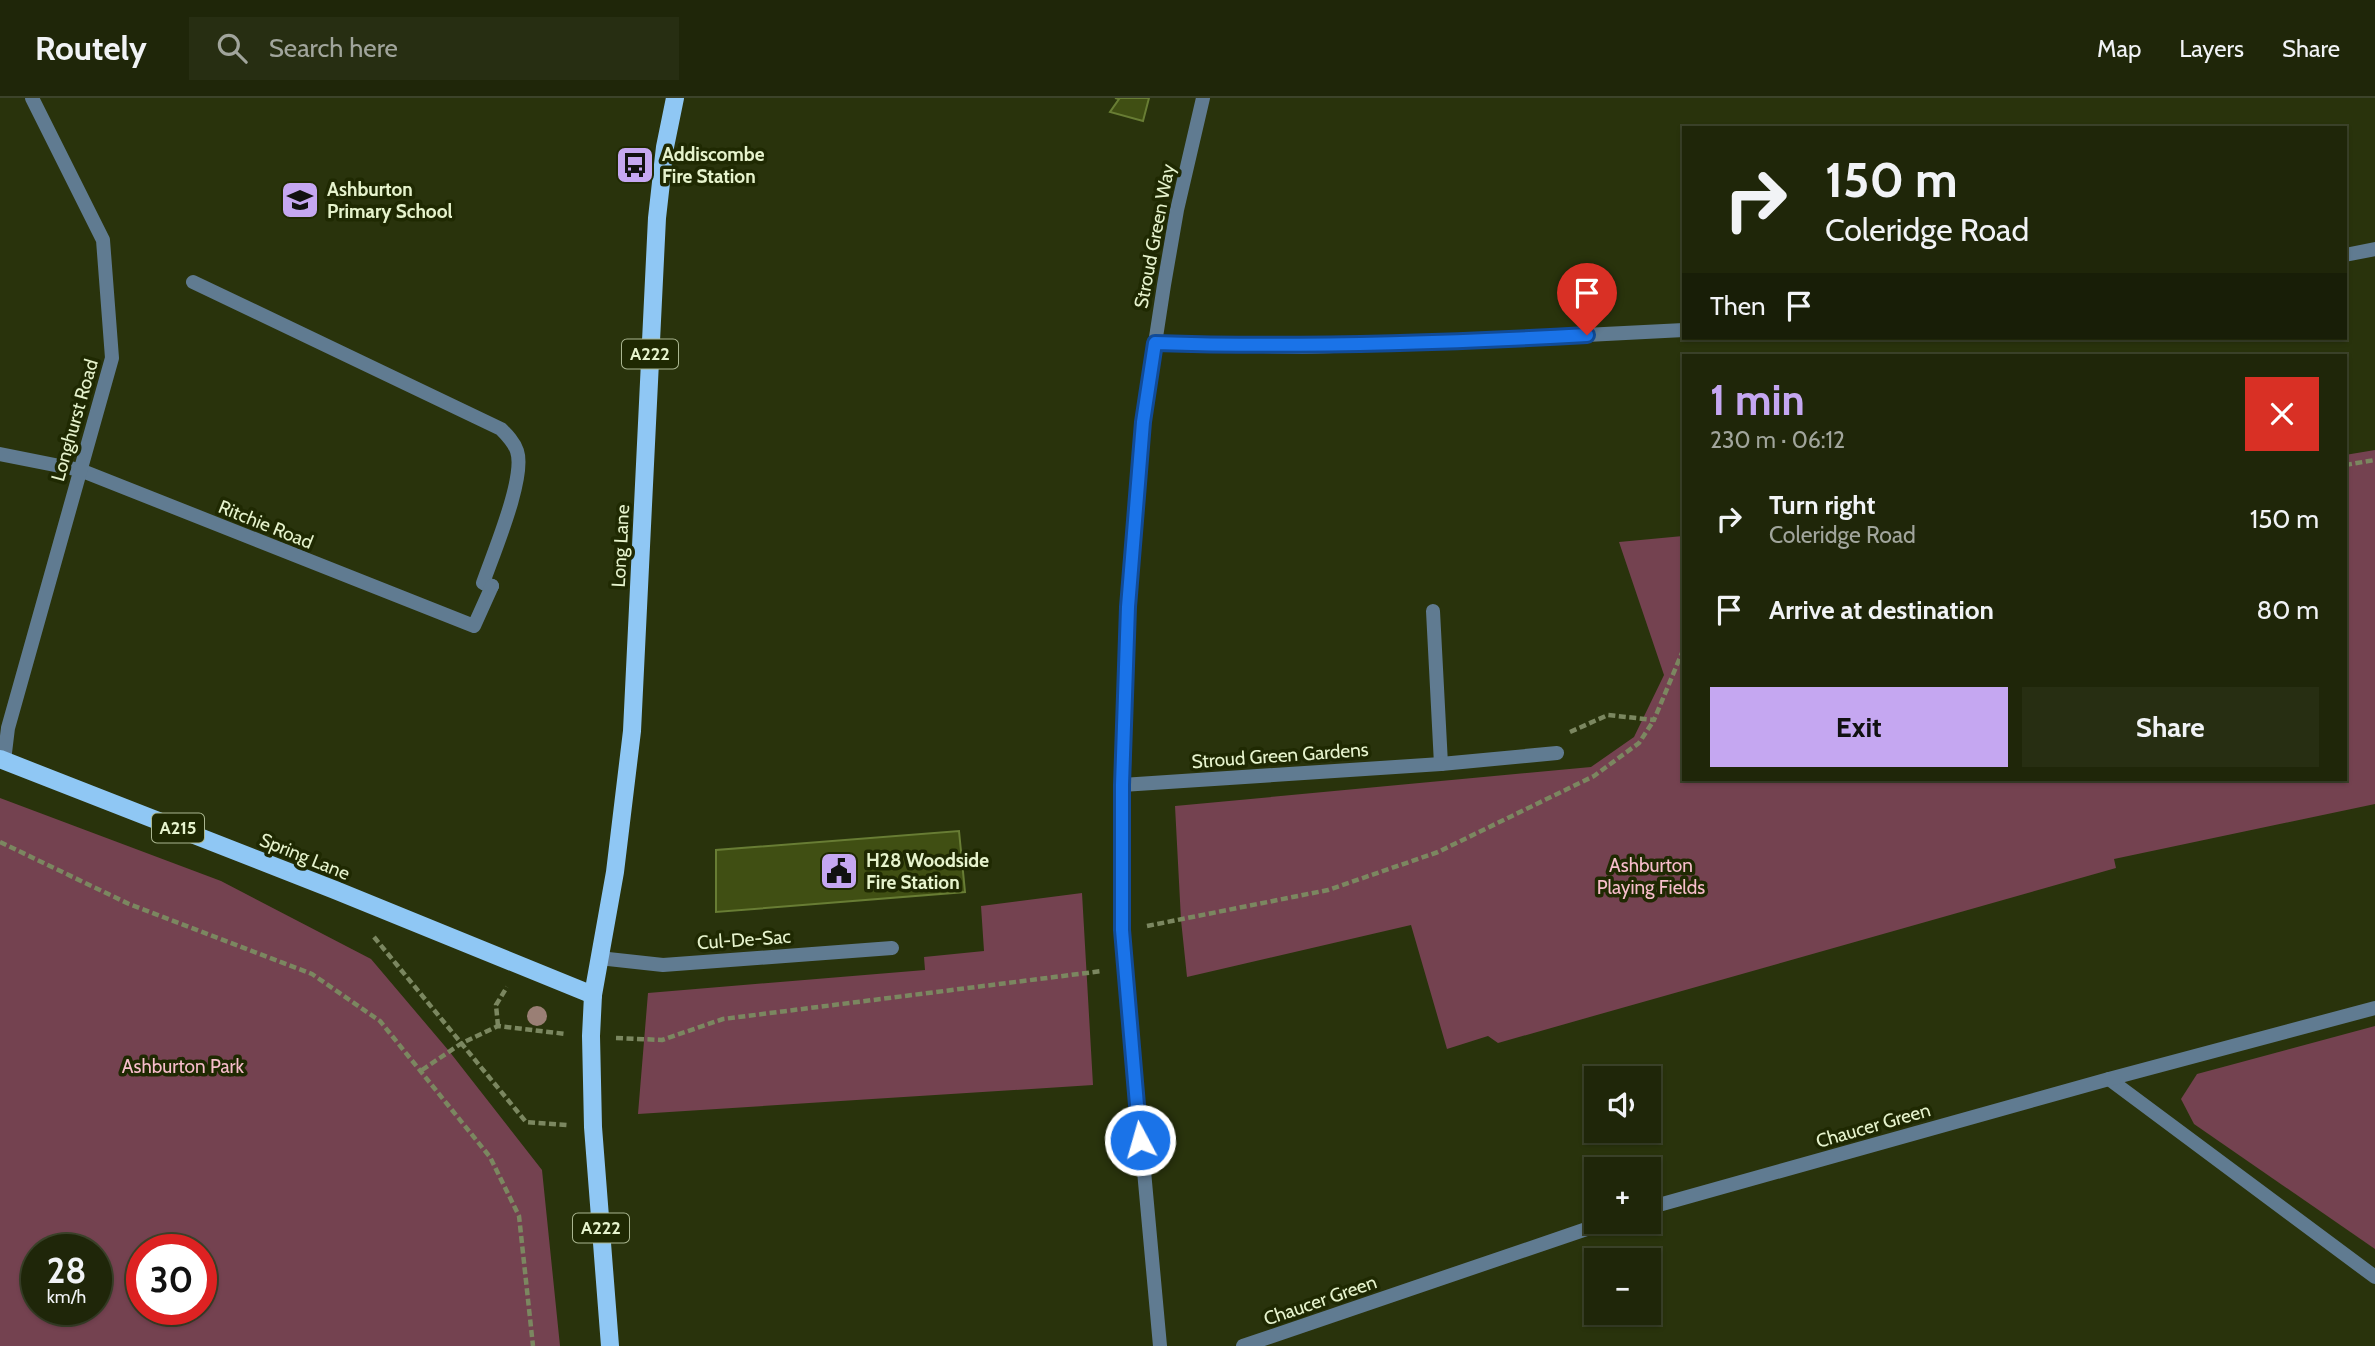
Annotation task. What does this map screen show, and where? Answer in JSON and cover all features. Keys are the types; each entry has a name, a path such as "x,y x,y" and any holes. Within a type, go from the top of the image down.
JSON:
{"main road":[{"name":"Long Lane","path":"593,995 615,872 632,731 657,218 665,147 675,98"},
{"name":"Spring Lane","path":"2,760 335,890 593,995"},
{"name":"A222","path":"593,995 590,1036 593,1127 610,1346"}],"street":[{"name":"Longhurst Road","path":"2,760 8,728 112,358 103,240 32,98"},
{"name":"Stroud Green Way","path":"1160,1346 1122,930 1122,785 1128,607 1143,422 1178,210 1203,98"},
{"path":"2347,255 2375,250"},
{"name":"Ritchie Road","path":"0,454 80,470 474,626 492,586 483,583 518,477 518,452 511,439 501,429 193,282"},
{"path":"1155,343 1302,347 1682,330"},
{"path":"1433,611 1441,764"},
{"name":"Stroud Green Gardens","path":"1122,785 1441,764 1558,753"},
{"name":"Cul-De-Sac","path":"599,958 663,965 892,948"},
{"name":"Chaucer Green","path":"1661,1204 2375,1008"},
{"path":"2109,1079 2375,1277"},
{"name":"Chaucer Green","path":"1244,1346 1584,1230"}],"path":[{"path":"2347,465 2375,460"},
{"path":"1122,930 1328,890 1438,852 1594,776 1639,743 1654,720 1682,653"},
{"path":"1558,753 1565,734 1608,715 1654,720"},
{"path":"0,842 129,904 312,974 380,1021 490,1157 519,1216 533,1346"},
{"path":"369,930 526,1122 593,1127"},
{"path":"498,1026 496,1005 521,966"},
{"path":"630,1039 662,1040 723,1019 1125,968"},
{"path":"422,1070 462,1043 498,1026 559,1033"}],"green space":[{"name":"Ashburton Playing Fields","path":"2375,450 2375,804 2114,859 2116,868 1498,1043 1488,1036 1447,1049 1411,925 1187,977 1175,806 1591,767 1634,737 1664,675 1619,542 1682,536 1682,781 2347,781 2347,455"},
{"name":"Ashburton Park","path":"0,798 221,881 371,959 449,1051 542,1170 560,1346 0,1346"},
{"path":"1082,893 1093,1085 638,1114 648,993 925,970 924,957 984,951 981,906"},
{"path":"2375,1026 2375,1249 2194,1124 2181,1099 2197,1074"}],"building":[{"path":"1115,98 1149,98 1143,121 1110,112 1119,99"},
{"name":"H28 Woodside Fire Station","path":"959,831 965,892 716,912 716,850"}],"place":[{"name":"Addiscombe Fire Station","path":"635,165"},
{"name":"Ashburton Primary School","path":"300,200"},
{"name":"H28 Woodside Fire Station","path":"839,871"}],"route":[{"path":"1140,1140 1122,930 1122,785 1128,607 1143,422 1155,343 1302,347 1587,335"}]}
